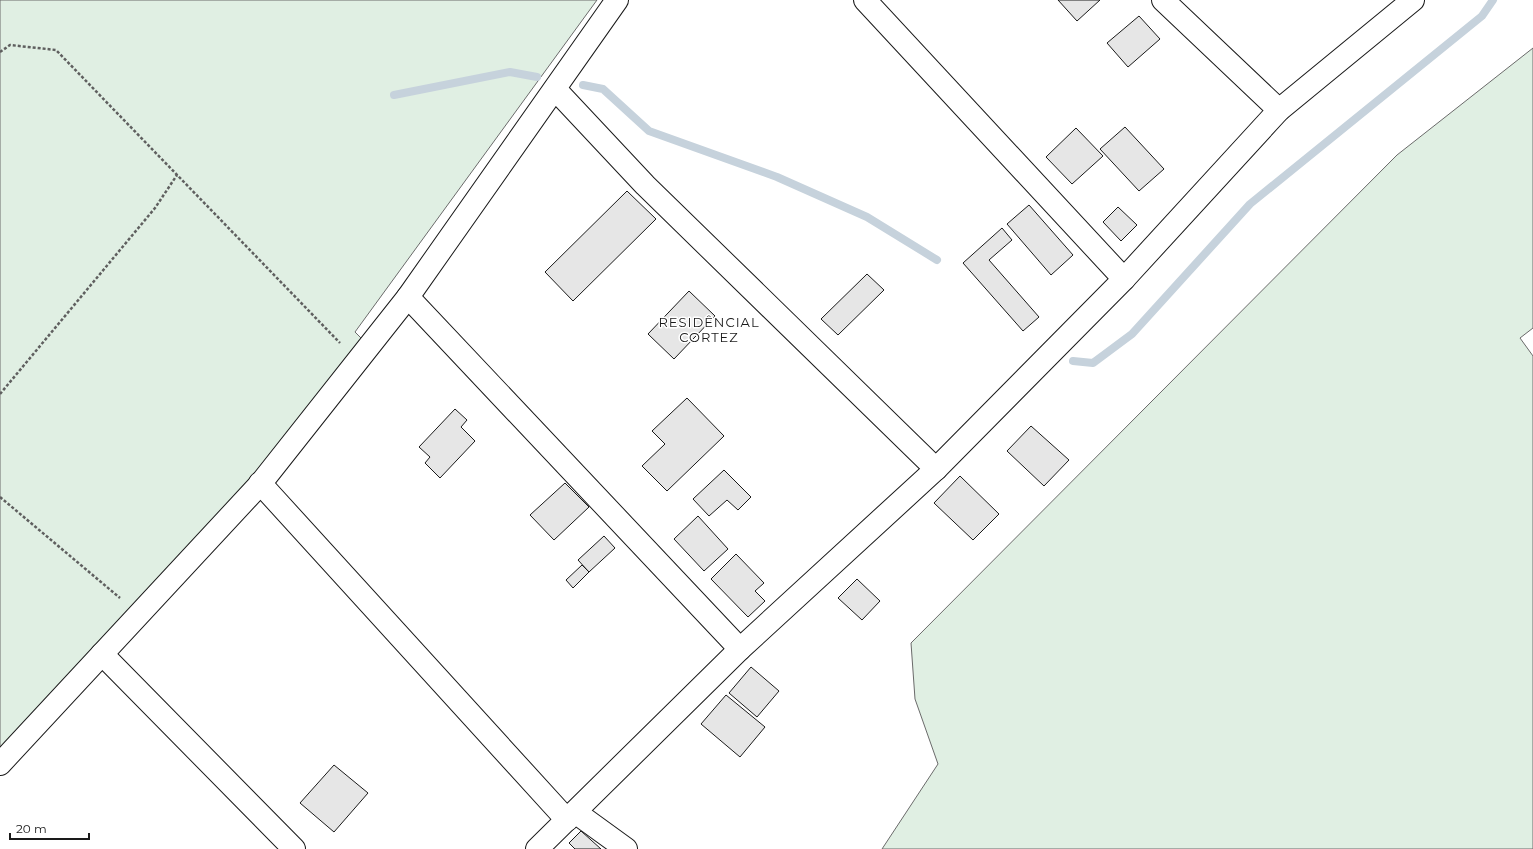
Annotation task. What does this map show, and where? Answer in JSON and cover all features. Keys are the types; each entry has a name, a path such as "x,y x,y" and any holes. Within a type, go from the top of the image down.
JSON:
{"street":[{"path":"0,764 260,483 408,297 617,0"},
{"path":"865,0 1124,279"},
{"path":"1163,0 1279,110"},
{"path":"537,849 740,649 936,468 1124,279 1279,110 1413,0"},
{"path":"555,89 645,185 936,468"},
{"path":"408,297 740,649"},
{"path":"260,483 571,816 626,849"},
{"path":"102,654 294,849"}],"path":[{"path":"0,52 10,45 56,50 357,360"},
{"path":"0,394 155,208 177,175"},
{"path":"0,497 139,614"}],"green space":[{"path":"0,0 597,0 355,332 369,346 0,760"},
{"path":"1533,48 1533,328 1520,338 1533,356 1533,849 882,849 938,764 915,699 911,643 1397,155"}],"building":[{"path":"1058,0 1100,0 1077,21"},
{"path":"1139,16 1160,39 1128,67 1107,43"},
{"path":"1125,127 1164,169 1139,191 1100,149"},
{"path":"1076,128 1103,156 1072,184 1046,157"},
{"path":"627,191 656,219 573,301 545,272"},
{"path":"1029,205 1073,255 1051,275 1007,224"},
{"path":"1118,207 1137,225 1121,241 1103,222"},
{"path":"1002,228 1012,240 989,260 1039,317 1023,331 963,263"},
{"path":"867,274 884,290 838,335 821,319"},
{"path":"689,291 715,316 674,359 648,334"},
{"path":"687,398 724,436 667,491 642,466 665,444 652,431"},
{"path":"455,409 467,420 461,427 475,441 440,478 425,463 430,457 419,447"},
{"path":"1031,426 1069,460 1044,486 1007,451"},
{"path":"724,470 751,497 738,510 727,500 709,516 693,499"},
{"path":"960,476 999,514 973,540 934,503"},
{"path":"565,483 589,507 554,540 530,515"},
{"path":"698,516 728,549 704,571 674,539"},
{"path":"604,536 615,548 589,572 578,560"},
{"path":"736,554 764,583 755,591 765,601 748,617 711,579"},
{"path":"582,565 589,572 573,588 566,580"},
{"path":"857,579 880,601 862,620 838,598"},
{"path":"751,667 779,691 757,717 729,693"},
{"path":"726,695 765,727 740,757 701,724"},
{"path":"334,765 368,793 334,832 300,803"},
{"path":"581,831 601,849 575,849 569,843"}],"waterway":[{"path":"1073,361 1093,363 1132,334 1250,204 1482,16 1493,0"},
{"path":"394,95 510,72 537,77"},
{"path":"583,85 603,89 649,131 777,177 867,217 937,260"}],"district":[{"name":"RESIDÊNCIAL CORTEZ","path":"709,330"}]}
